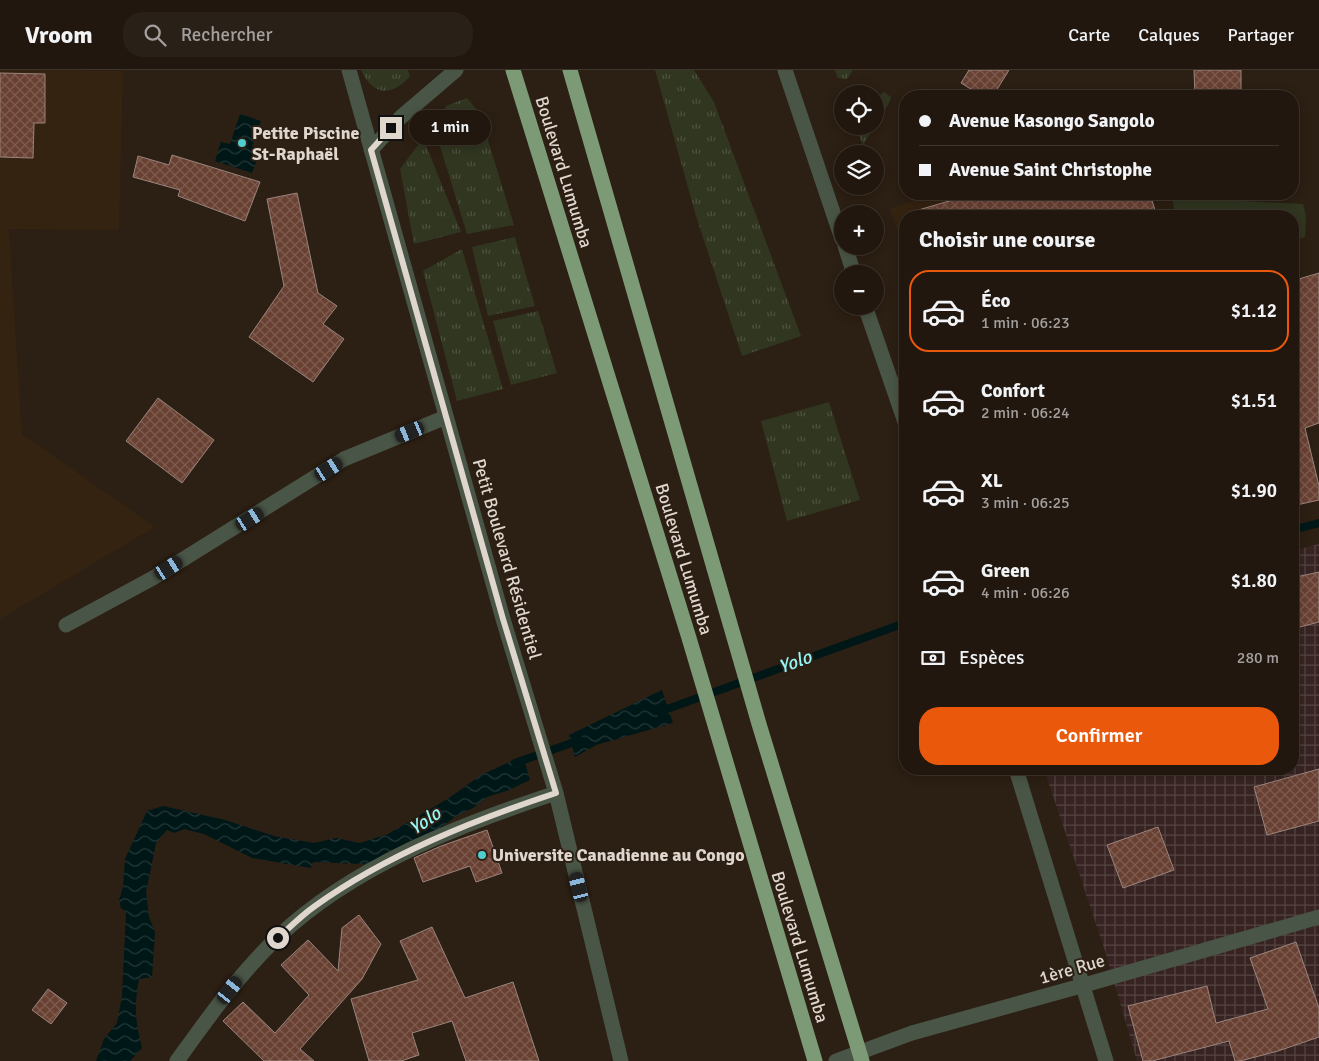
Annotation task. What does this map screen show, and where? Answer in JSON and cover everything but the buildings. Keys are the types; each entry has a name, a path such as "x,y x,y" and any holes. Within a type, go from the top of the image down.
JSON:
{"highway":[{"name":"Boulevard Lumumba","path":"513,70 689,638 814,1061"},
{"name":"Boulevard Lumumba","path":"570,70 759,724 861,1056"}],"street":[{"name":"Petit Boulevard Résidentiel","path":"349,70 503,619 554,786 621,1061"},
{"path":"371,150 401,117 456,70"},
{"path":"784,70 834,216"},
{"path":"869,315 899,404"},
{"path":"66,624 153,578 344,459 446,417"},
{"path":"1018,775 1106,1061"},
{"path":"177,1061 241,976 278,938 315,906 393,858 505,810 554,786"},
{"name":"1ère Rue","path":"836,1061 861,1056 912,1033 1319,917"}],"shaded area":[{"path":"0,70 123,71 119,230 9,229 22,434 155,527 0,619"},
{"path":"916,200 1066,200 1068,210 899,210 899,235 890,209"},
{"path":"1319,544 1319,1061 1137,1061 1105,951 1046,775 1299,775 1299,549"}],"green space":[{"path":"361,70 408,70 410,76 396,88 383,91 371,85"},
{"path":"655,70 694,70 714,102 801,336 742,356 696,216"},
{"path":"835,70 853,70 847,79 838,78"},
{"path":"884,92 891,97 884,111"},
{"path":"467,98 480,114 514,225 467,234 435,130 446,106"},
{"path":"859,135 869,135 863,145"},
{"path":"423,138 461,232 414,244 400,169"},
{"path":"1173,200 1222,200 1303,204 1306,216 1305,237 1299,239 1299,210 1174,210"},
{"path":"515,237 535,306 488,316 472,247"},
{"path":"462,249 503,389 457,401 423,271"},
{"path":"538,311 557,373 511,385 493,321"},
{"path":"829,402 860,500 787,521 761,421"}],"water":[{"name":"Petite Piscine St-Raphaël","path":"240,114 261,121 252,146 261,149 252,173 215,161 221,142 230,144"},
{"path":"662,690 673,723 596,745 575,757 569,735"},
{"path":"523,756 530,780 509,790 487,797 473,808 456,816 435,832 412,840 382,855 380,862 361,864 313,862 311,868 252,858 204,834 184,829 174,833 167,830 156,843 146,892 149,917 155,932 152,977 139,979 136,997 137,1022 142,1048 130,1061 96,1061 104,1039 117,1023 122,996 126,912 121,908 119,900 123,887 125,859 147,811 163,806 225,820 274,836 314,843 336,838 360,843 388,834 449,798 481,775"}],"waterway":[{"name":"Yolo","path":"1299,528 1319,523"},
{"name":"Yolo","path":"659,712 899,625"},
{"name":"Yolo","path":"515,763 580,740"}],"place":[{"name":"Petite Piscine St-Raphaël","path":"242,143"},
{"name":"Universite Canadienne au Congo","path":"482,855"}],"route":[{"path":"278,938 315,906 393,858 505,810 556,793 503,619 371,150 391,128"}]}
